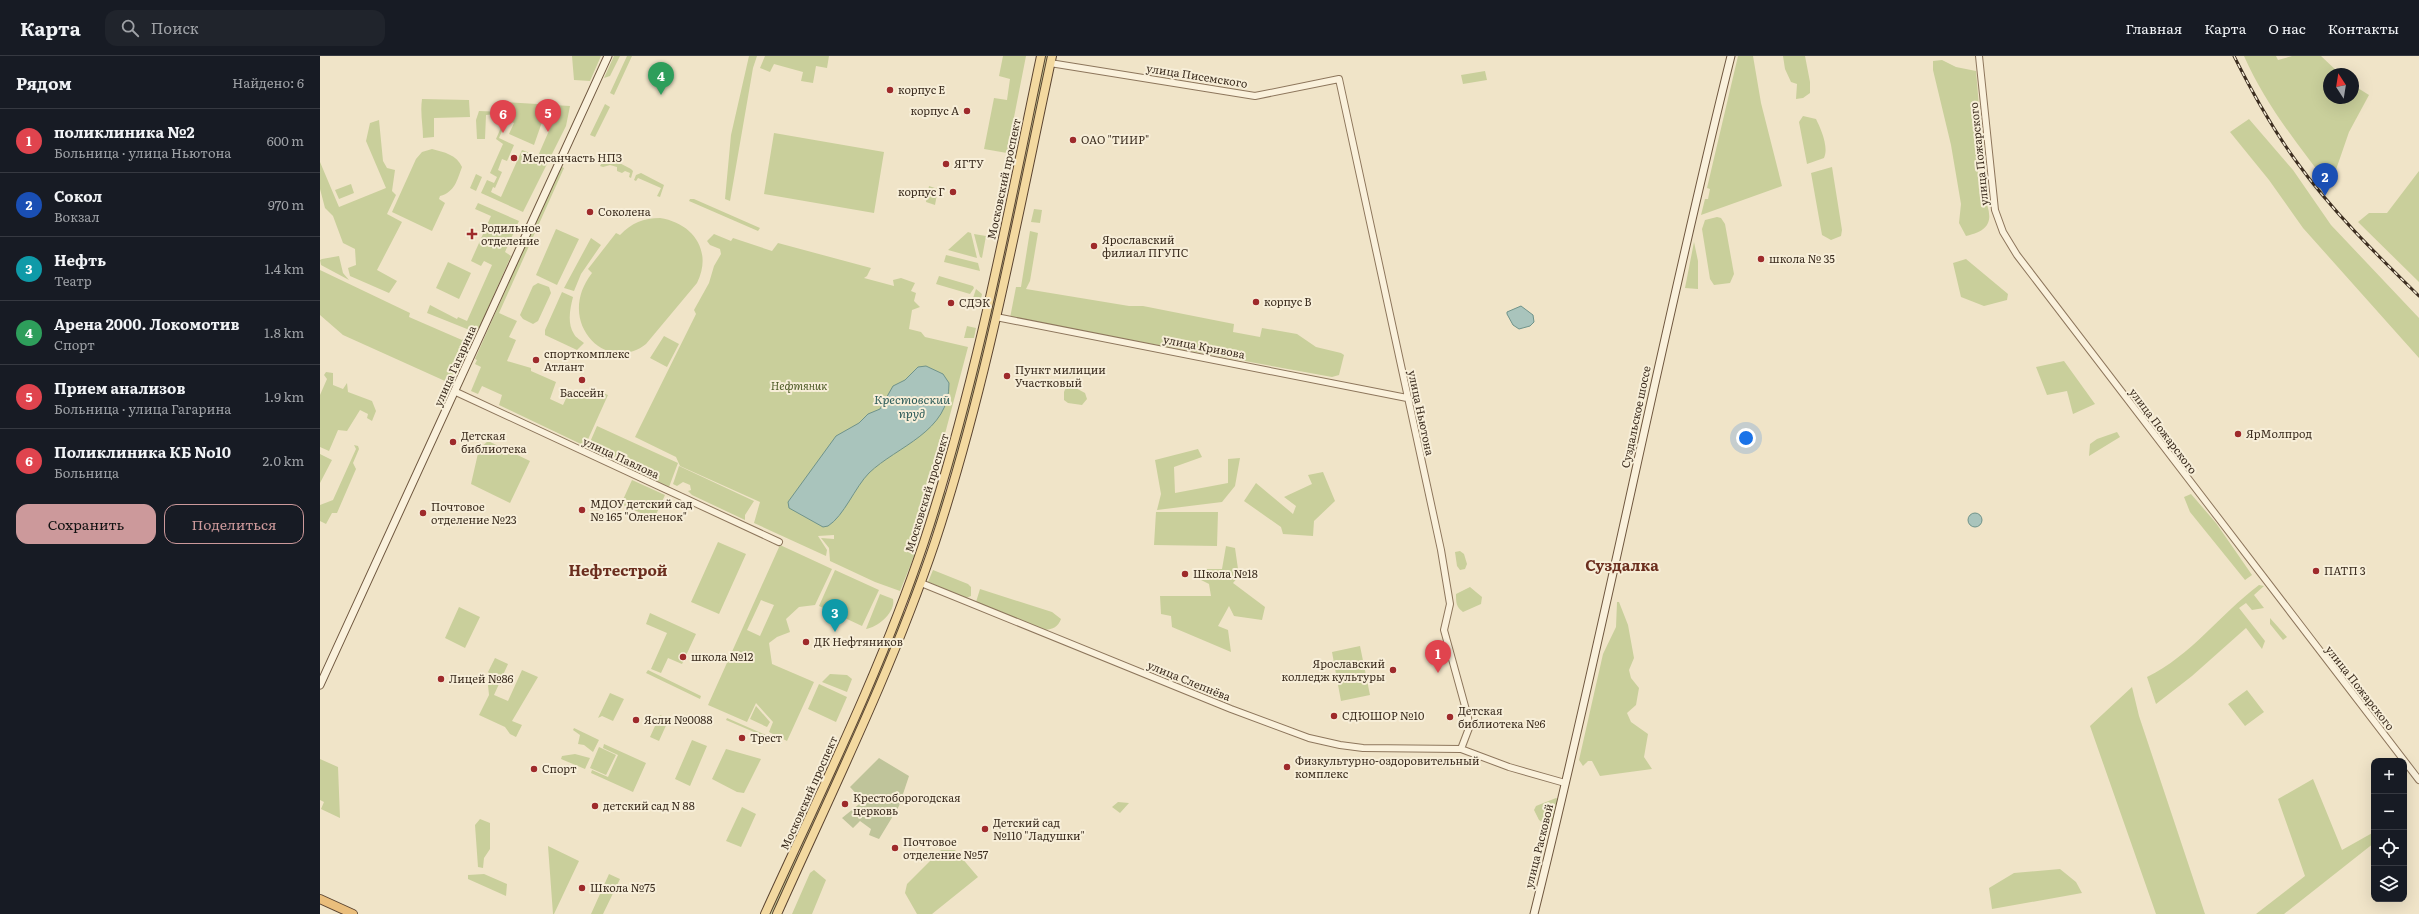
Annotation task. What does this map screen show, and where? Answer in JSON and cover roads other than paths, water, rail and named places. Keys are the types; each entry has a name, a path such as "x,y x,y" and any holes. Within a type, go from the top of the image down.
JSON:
{"highway":[{"path":"320,899 352,914"}],"main road":[{"name":"улица Гагарина","path":"320,685 456,392 608,56"},
{"name":"Московский проспект","path":"766,914 861,703 904,600 942,484 977,355 1041,56"},
{"name":"Суздальское шоссе","path":"1565,784 1682,261 1731,56"},
{"name":"Московский проспект","path":"777,914 870,708 913,604 952,487 978,393 996,317 1051,59"},
{"path":"942,484 952,487"},
{"name":"улица Расковой","path":"1534,914 1565,784"}],"street":[{"name":"улица Пожарского","path":"1979,56 1995,210 2000,226 2010,244 2192,486 2419,780"},
{"name":"улица Писемского","path":"1051,59 1255,96 1339,79"},
{"name":"улица Ньютона","path":"1339,79 1408,398 1450,604 1444,630 1468,717 1469,728 1461,749"},
{"name":"улица Кривова","path":"996,317 1408,398"},
{"name":"улица Павлова","path":"456,392 779,542"},
{"name":"улица Слепнёва","path":"920,583 1246,715 1309,738 1340,745 1367,748 1461,749 1510,767 1565,784"},
{"path":"904,600 913,604"}],"water":[{"path":"1521,306 1533,315 1534,322 1530,326 1519,329 1513,325 1507,312"},
{"name":"Крестовский пруд","path":"926,366 943,374 949,383 947,400 941,414 932,426 869,473 844,509 828,526 823,527 789,508 788,502 836,436 859,423 868,414 880,409 893,386 905,380 918,367"},
{"path":"1972,513 1978,513 1982,517 1982,523 1978,527 1972,527 1968,523 1968,517"}],"railway":[{"path":"2234,56 2271,123 2310,179 2354,231 2419,296"}],"place":[{"name":"корпус Е","path":"890,90"},
{"name":"Арена 2000. Локомотив","path":"661,95"},
{"name":"корпус А","path":"967,111"},
{"name":"Прием анализов","path":"548,132"},
{"name":"Поликлиника КБ No10","path":"503,133"},
{"name":"ОАО \"ТИИР\"","path":"1073,140"},
{"name":"Медсанчасть НПЗ","path":"514,158"},
{"name":"ЯГТУ","path":"946,164"},
{"name":"корпус Г","path":"953,192"},
{"name":"Сокол","path":"2325,196"},
{"name":"Соколена","path":"590,212"},
{"name":"Родильное отделение","path":"472,234"},
{"name":"Ярославский филиал ПГУПС","path":"1094,246"},
{"name":"школа № 35","path":"1761,259"},
{"name":"корпус В","path":"1256,302"},
{"name":"СДЭК","path":"951,303"},
{"name":"спорткомплекс Атлант","path":"536,360"},
{"name":"Пункт милиции Участковый","path":"1007,376"},
{"name":"Бассейн","path":"582,380"},
{"name":"ЯрМолпрод","path":"2238,434"},
{"name":"Детская библиотека","path":"453,442"},
{"name":"МДОУ детский сад № 165 \"Олененок\"","path":"582,510"},
{"name":"Почтовое отделение №23","path":"423,513"},
{"name":"ПАТП 3","path":"2316,571"},
{"name":"Школа №18","path":"1185,574"},
{"name":"Нефть","path":"835,632"},
{"name":"ДК Нефтяников","path":"806,642"},
{"name":"школа №12","path":"683,657"},
{"name":"Ярославский колледж культуры","path":"1393,670"},
{"name":"поликлиника №2","path":"1438,673"},
{"name":"Лицей №86","path":"441,679"},
{"name":"СДЮШОР №10","path":"1334,716"},
{"name":"Детская библиотека №6","path":"1450,717"},
{"name":"Ясли №0088","path":"636,720"},
{"name":"Трест","path":"742,738"},
{"name":"Физкультурно-оздоровительный комплекс","path":"1287,767"},
{"name":"Спорт","path":"534,769"},
{"name":"Крестоборогодская церковь","path":"845,804"},
{"name":"детский сад N 88","path":"595,806"},
{"name":"Детский сад №110 \"Ладушки\"","path":"985,829"},
{"name":"Почтовое отделение №57","path":"895,848"},
{"name":"Школа №75","path":"582,888"}],"district":[{"name":"Суздалка","path":"1622,566"},
{"name":"Нефтестрой","path":"618,571"}],"park label":[{"name":"Нефтяник","path":"799,386"}]}
